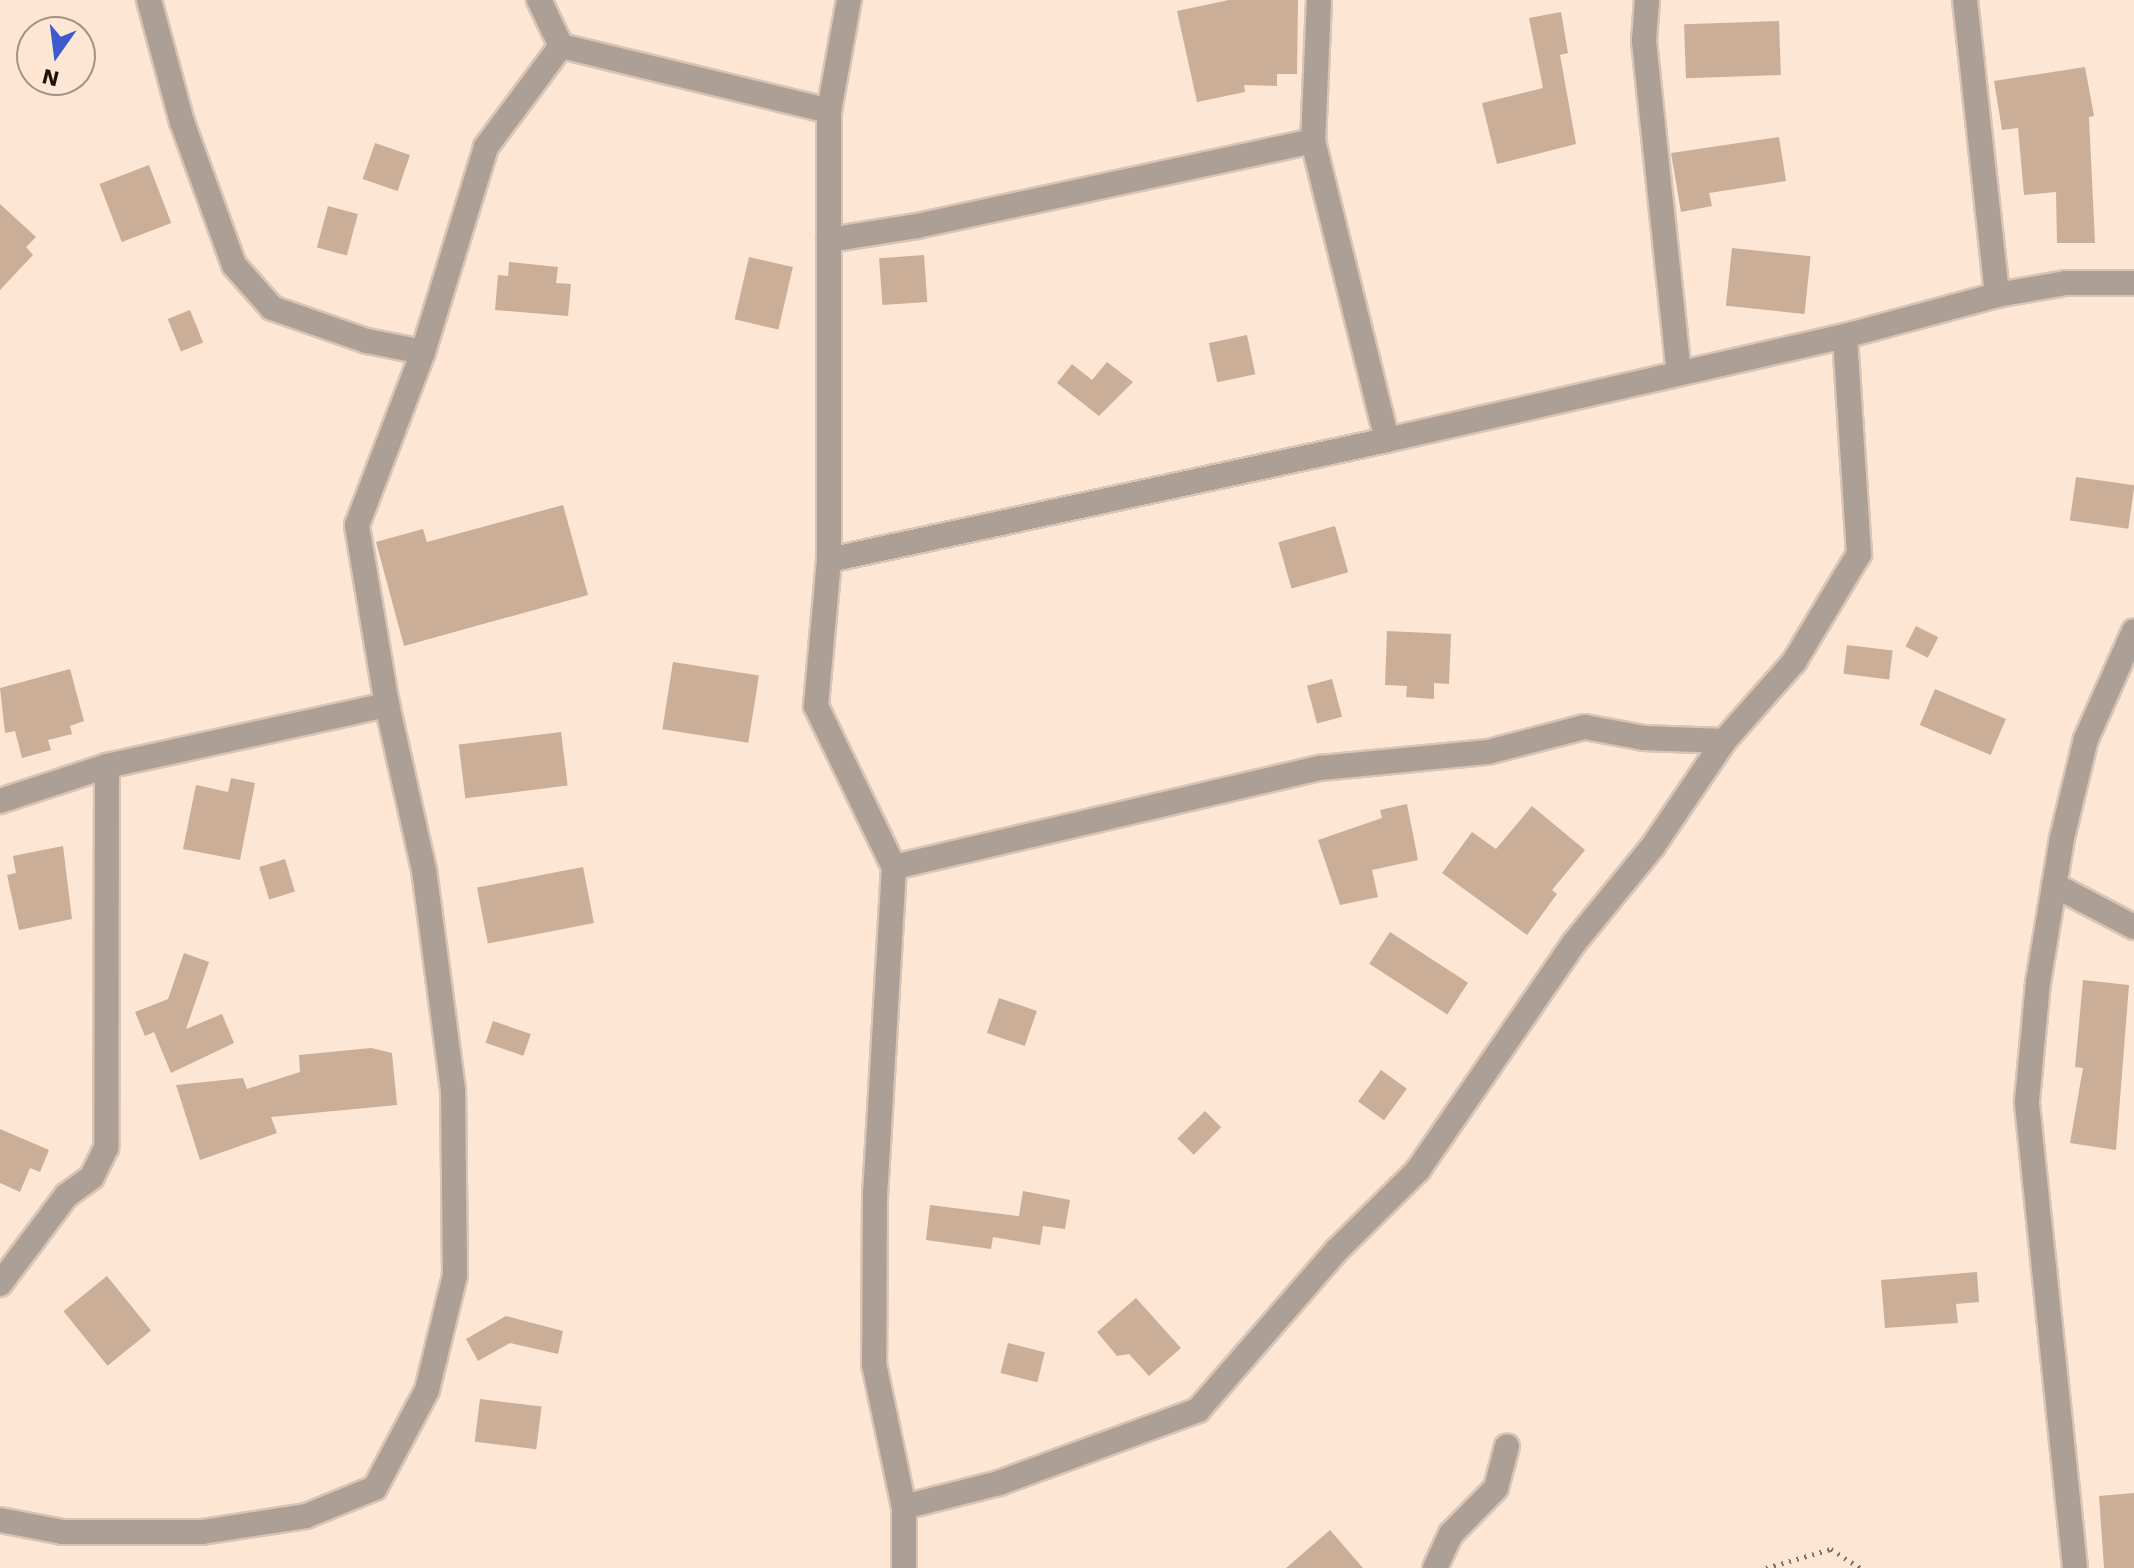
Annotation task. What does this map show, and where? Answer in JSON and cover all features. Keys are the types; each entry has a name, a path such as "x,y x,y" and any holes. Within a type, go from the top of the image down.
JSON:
{"street":[{"path":"149,0 182,122 234,265 272,308 367,341 423,352"},
{"path":"539,0 561,46"},
{"path":"849,0 829,111 829,560 816,706 894,867 875,1192 874,1364 904,1507 904,1568"},
{"path":"1319,0 1313,141 1387,440"},
{"path":"1647,0 1644,41 1679,372"},
{"path":"1965,0 1997,295"},
{"path":"0,1520 63,1532 202,1532 306,1516 375,1488 427,1390 455,1275 453,1090 424,870 387,705 357,525 423,352 486,147 561,46"},
{"path":"561,46 829,111"},
{"path":"829,240 917,226 1313,141"},
{"path":"829,560 1387,440 1845,336 1997,295 2066,283 2134,283"},
{"path":"904,1507 999,1483 1198,1410 1337,1250 1418,1170 1574,943 1653,846 1724,741 1794,662 1859,554 1845,336"},
{"path":"2075,1568 2027,1101 2054,885 2086,739 2134,631"},
{"path":"0,801 107,766 387,705"},
{"path":"894,867 1321,768 1488,752 1585,727 1644,738 1724,741"},
{"path":"0,1284 66,1196 92,1177 106,1148 107,766"},
{"path":"2054,885 2134,927"},
{"path":"1435,1568 1451,1534 1496,1488 1507,1446"}],"path":[{"path":"1766,1568 1831,1549 1860,1568"}],"building":[{"path":"1229,0 1298,0 1297,74 1277,74 1277,86 1244,85 1245,92 1197,102 1177,11"},
{"path":"1561,12 1568,53 1560,55 1576,144 1497,164 1482,103 1543,88 1529,18"},
{"path":"1779,21 1781,75 1686,78 1684,24"},
{"path":"2085,67 2094,116 2089,117 2095,243 2057,243 2056,192 2024,195 2018,128 2002,130 1994,81"},
{"path":"1779,137 1786,181 1709,193 1712,206 1681,212 1671,153"},
{"path":"375,143 410,155 398,191 363,179"},
{"path":"149,165 171,223 122,242 100,184"},
{"path":"0,204 36,237 26,247 33,255 0,290"},
{"path":"328,206 358,214 347,256 317,248"},
{"path":"1732,248 1811,256 1805,314 1726,306"},
{"path":"924,255 927,302 882,305 879,258"},
{"path":"749,257 793,267 778,329 735,319"},
{"path":"509,262 558,267 556,283 571,284 568,316 495,310 498,275 508,276"},
{"path":"190,310 203,342 181,351 168,319"},
{"path":"1247,335 1255,374 1217,382 1209,343"},
{"path":"1107,362 1133,382 1099,416 1057,383 1072,364 1092,380"},
{"path":"2076,477 2134,485 2128,529 2070,521"},
{"path":"563,505 588,595 404,646 376,542 423,529 427,542"},
{"path":"1335,526 1348,572 1292,588 1278,542"},
{"path":"1916,626 1938,637 1928,658 1906,646"},
{"path":"1387,631 1451,634 1449,684 1434,683 1434,699 1406,697 1407,686 1385,685"},
{"path":"1847,645 1893,651 1889,679 1843,674"},
{"path":"673,662 759,676 748,743 662,729"},
{"path":"70,669 84,721 70,726 72,734 48,740 51,750 22,758 15,731 5,733 0,688"},
{"path":"1332,679 1342,717 1317,723 1307,686"},
{"path":"1935,689 2006,719 1991,755 1920,725"},
{"path":"561,732 568,786 465,798 459,745"},
{"path":"231,778 255,783 240,860 183,849 196,785 228,792"},
{"path":"1407,804 1418,860 1372,870 1378,897 1340,905 1318,840 1382,818 1380,810"},
{"path":"1532,806 1585,850 1552,890 1557,894 1527,935 1442,873 1472,832 1496,849"},
{"path":"63,846 72,919 19,930 7,875 16,873 13,856"},
{"path":"285,859 295,892 269,899 259,867"},
{"path":"583,867 594,923 488,944 477,888"},
{"path":"1390,932 1468,983 1447,1015 1369,964"},
{"path":"184,953 209,962 186,1029 222,1014 234,1043 171,1073 154,1032 145,1036 135,1012 168,999"},
{"path":"2083,980 2129,985 2116,1150 2070,1143 2083,1068 2075,1067"},
{"path":"999,998 1037,1011 1025,1046 987,1033"},
{"path":"493,1021 531,1034 523,1056 486,1043"},
{"path":"371,1048 392,1053 397,1105 271,1117 277,1133 200,1160 176,1085 243,1078 247,1089 300,1072 299,1055"},
{"path":"1381,1070 1407,1089 1384,1120 1358,1102"},
{"path":"1205,1111 1221,1127 1194,1155 1177,1139"},
{"path":"0,1129 49,1150 40,1172 30,1168 20,1192 0,1183"},
{"path":"1023,1191 1070,1200 1065,1229 1043,1226 1040,1245 993,1237 991,1249 926,1240 930,1205 1019,1216"},
{"path":"1977,1272 1979,1302 1956,1304 1958,1323 1885,1328 1881,1280"},
{"path":"107,1276 151,1330 108,1366 63,1311"},
{"path":"1136,1298 1181,1348 1149,1376 1129,1354 1117,1356 1097,1332"},
{"path":"506,1316 563,1331 558,1354 510,1343 478,1361 466,1339"},
{"path":"1008,1343 1045,1352 1037,1382 1001,1373"},
{"path":"480,1399 542,1407 536,1449 475,1442"},
{"path":"2134,1493 2134,1568 2104,1568 2099,1496"},
{"path":"1330,1530 1363,1568 1286,1568"}]}
